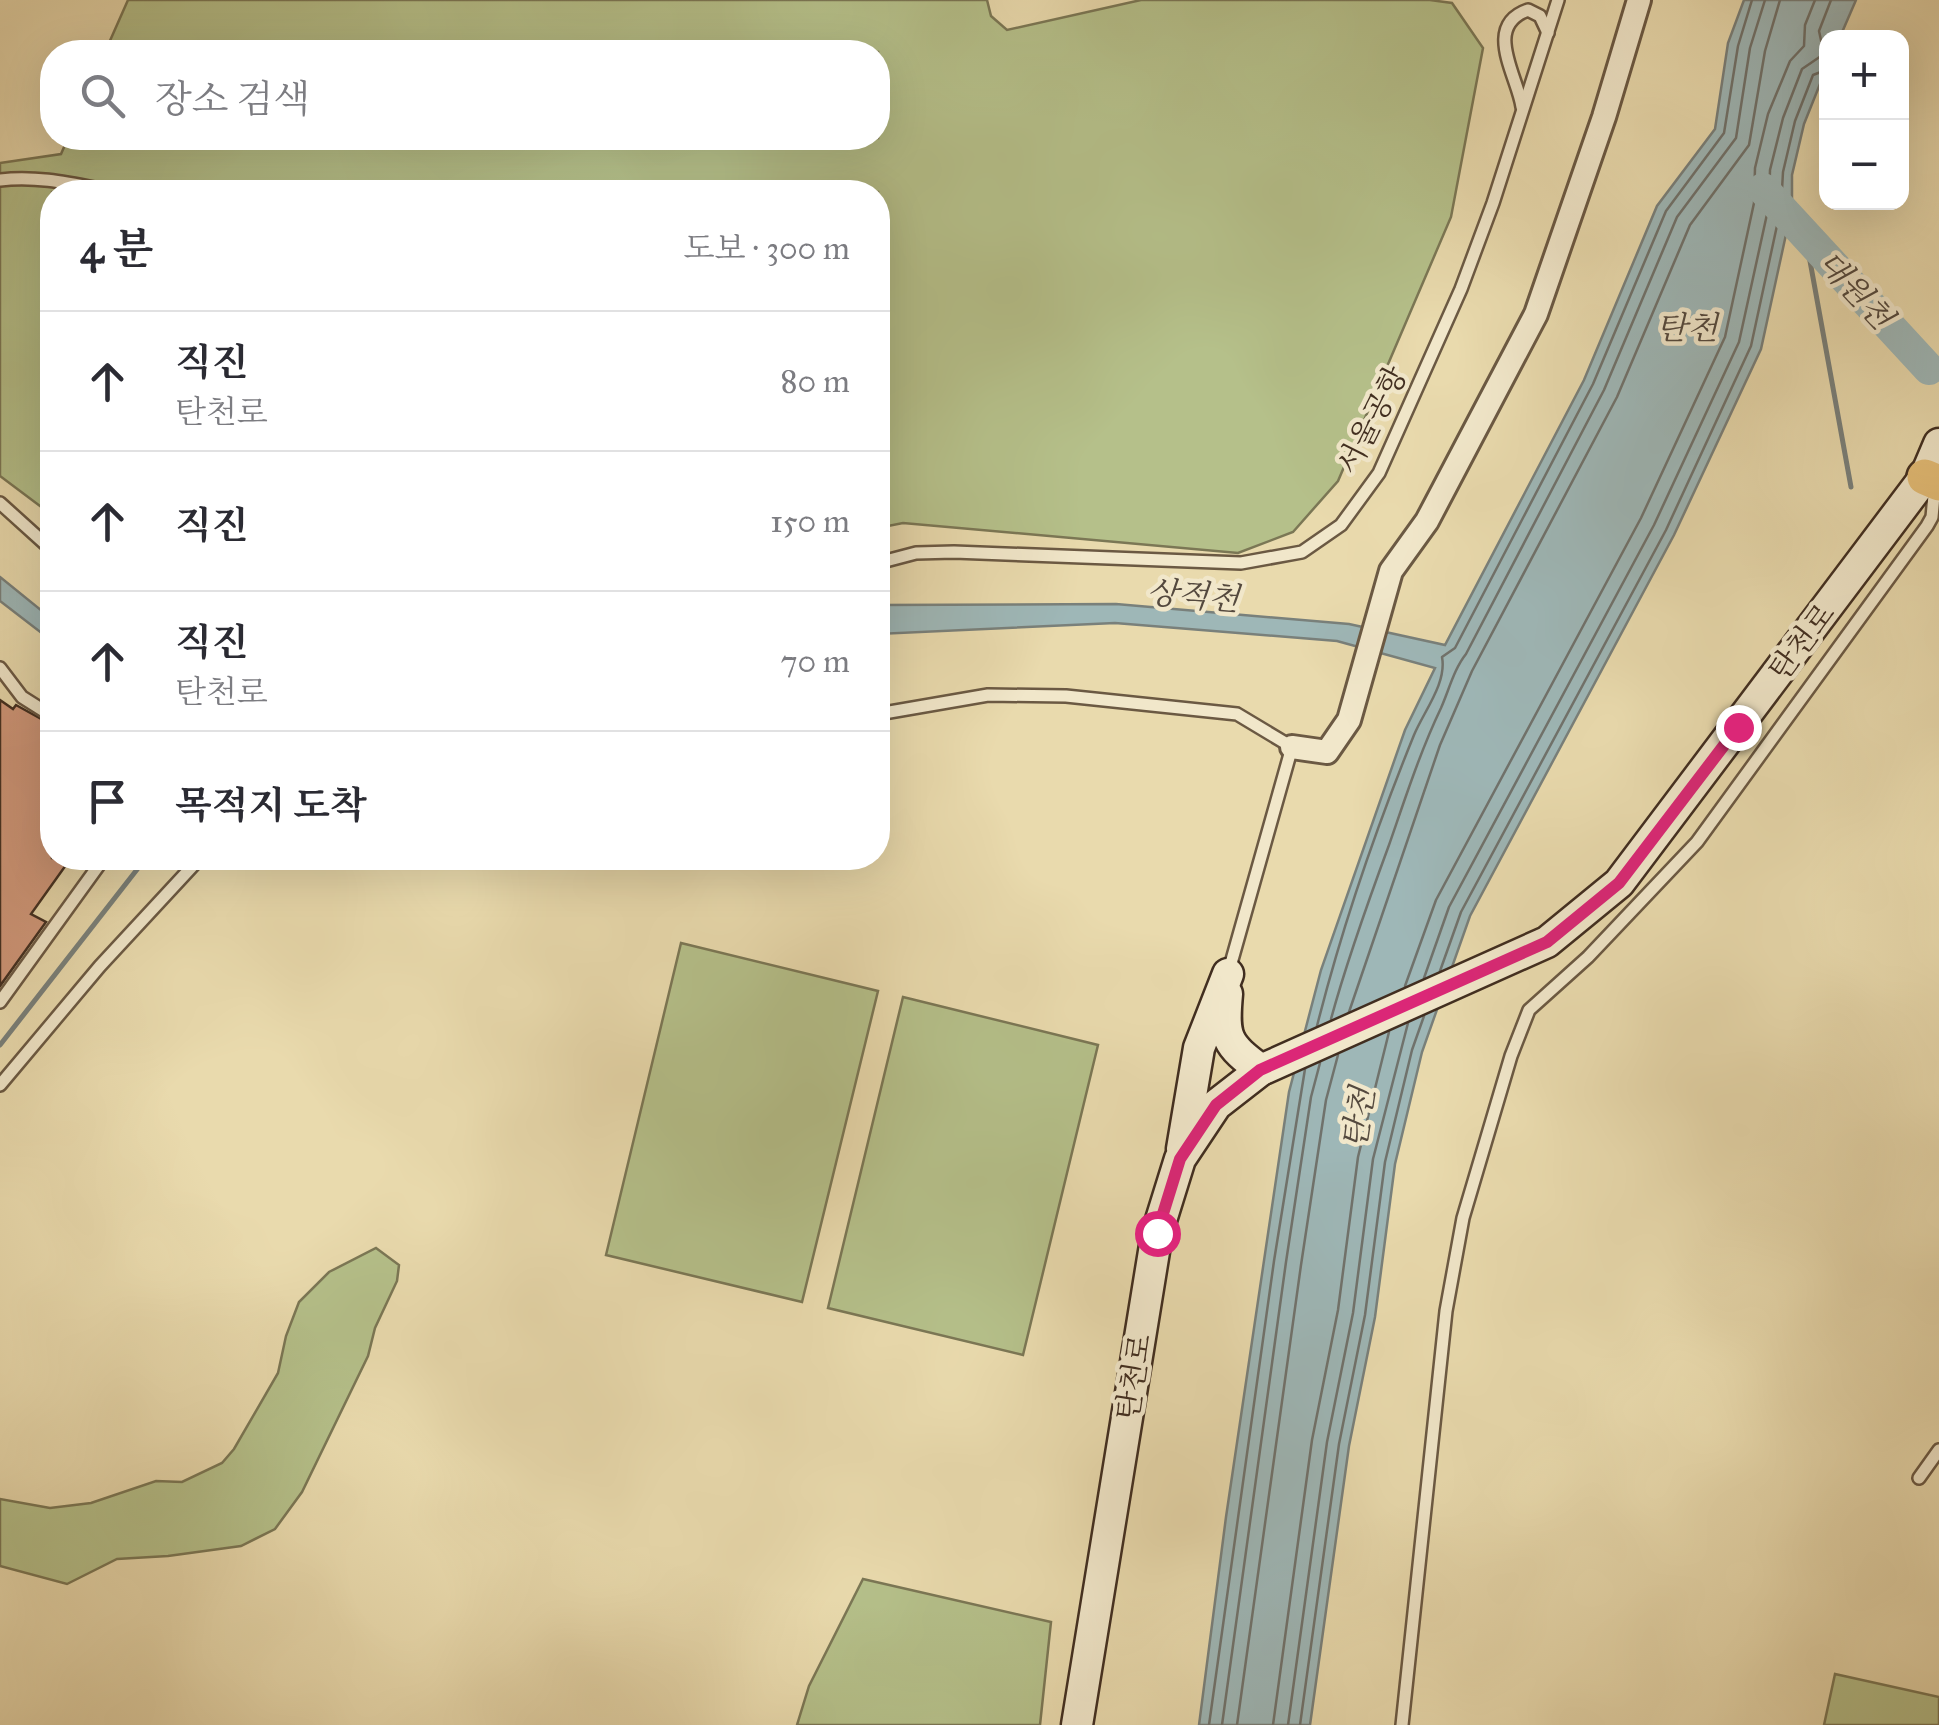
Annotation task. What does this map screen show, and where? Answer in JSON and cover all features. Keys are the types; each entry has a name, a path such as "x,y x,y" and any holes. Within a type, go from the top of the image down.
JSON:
{"main road":[{"name":"탄천로","path":"1077,1725 1157,1233 1180,1159 1216,1105 1264,1068 1547,942 1619,883 1933,481 1939,444"},
{"path":"1228,974 1224,1022 1232,1049 1264,1068"},
{"path":"1180,1159 1199,1048 1228,974"}],"street":[{"path":"1292,747 1327,752 1349,720 1391,571 1427,522 1536,314 1599,134 1639,0"}],"lane":[{"name":"서울공항","path":"890,560 916,553 954,552 1241,563 1302,552 1341,525 1379,473 1461,290 1558,0"},
{"path":"1522,112 1520,89 1504,59 1508,23 1516,14 1528,10 1540,16 1548,33"},
{"path":"0,180 51,180"},
{"path":"1402,1725 1450,1293 1463,1218 1528,1010 1588,956 1696,842 1927,526 1932,517 1933,481"},
{"path":"0,502 40,539"},
{"path":"0,668 22,697 40,708"},
{"path":"890,712 988,695 1085,698 1237,714 1292,747 1228,974"},
{"path":"0,1002 95,870"},
{"path":"0,1086 100,966 189,870"},
{"path":"1919,1478 1939,1450"}],"green space":[{"path":"128,0 987,0 991,16 1007,30 1141,0 1430,0 1452,3 1483,48 1451,217 1338,481 1293,532 1238,553 903,523 890,526 890,180 40,180 40,506 0,476 0,163 61,154 63,150 890,150 890,40 110,40"},
{"path":"681,943 878,991 802,1302 606,1255"},
{"path":"903,997 1098,1045 1023,1355 828,1308"},
{"path":"376,1248 399,1265 397,1281 375,1328 368,1356 302,1492 275,1529 241,1546 117,1559 67,1584 0,1566 0,1499 50,1508 91,1503 156,1481 182,1482 222,1463 278,1373 299,1302 329,1272"},
{"path":"863,1579 1051,1622 1040,1725 797,1725 809,1686"},
{"path":"1835,1674 1939,1697 1939,1725 1824,1725"}],"water":[{"name":"탄천","path":"1744,0 1856,0 1843,30 1819,30 1819,86 1804,124 1792,175 1792,207 1761,349 1674,535 1470,916 1422,1052 1395,1164 1375,1317 1349,1446 1310,1725 1199,1725 1289,1092 1321,970 1405,730 1435,668 1337,641 1115,623 890,633 890,605 1116,604 1349,624 1445,645 1584,380 1657,206 1715,129 1728,43"},
{"path":"0,577 40,609 40,632 0,601"}],"building":[{"path":"0,700 40,718 40,870 62,870 31,914 46,922 0,986"}],"waterway":[{"name":"대원천","path":"1763,189 1929,369"},
{"path":"1806,239 1851,487"},
{"path":"0,1045 137,870"}],"route":[{"path":"1157,1233 1180,1159 1216,1105 1260,1070 1547,942 1619,883 1738,727"}],"water label":[{"name":"상적천","path":"1193,596"}]}
